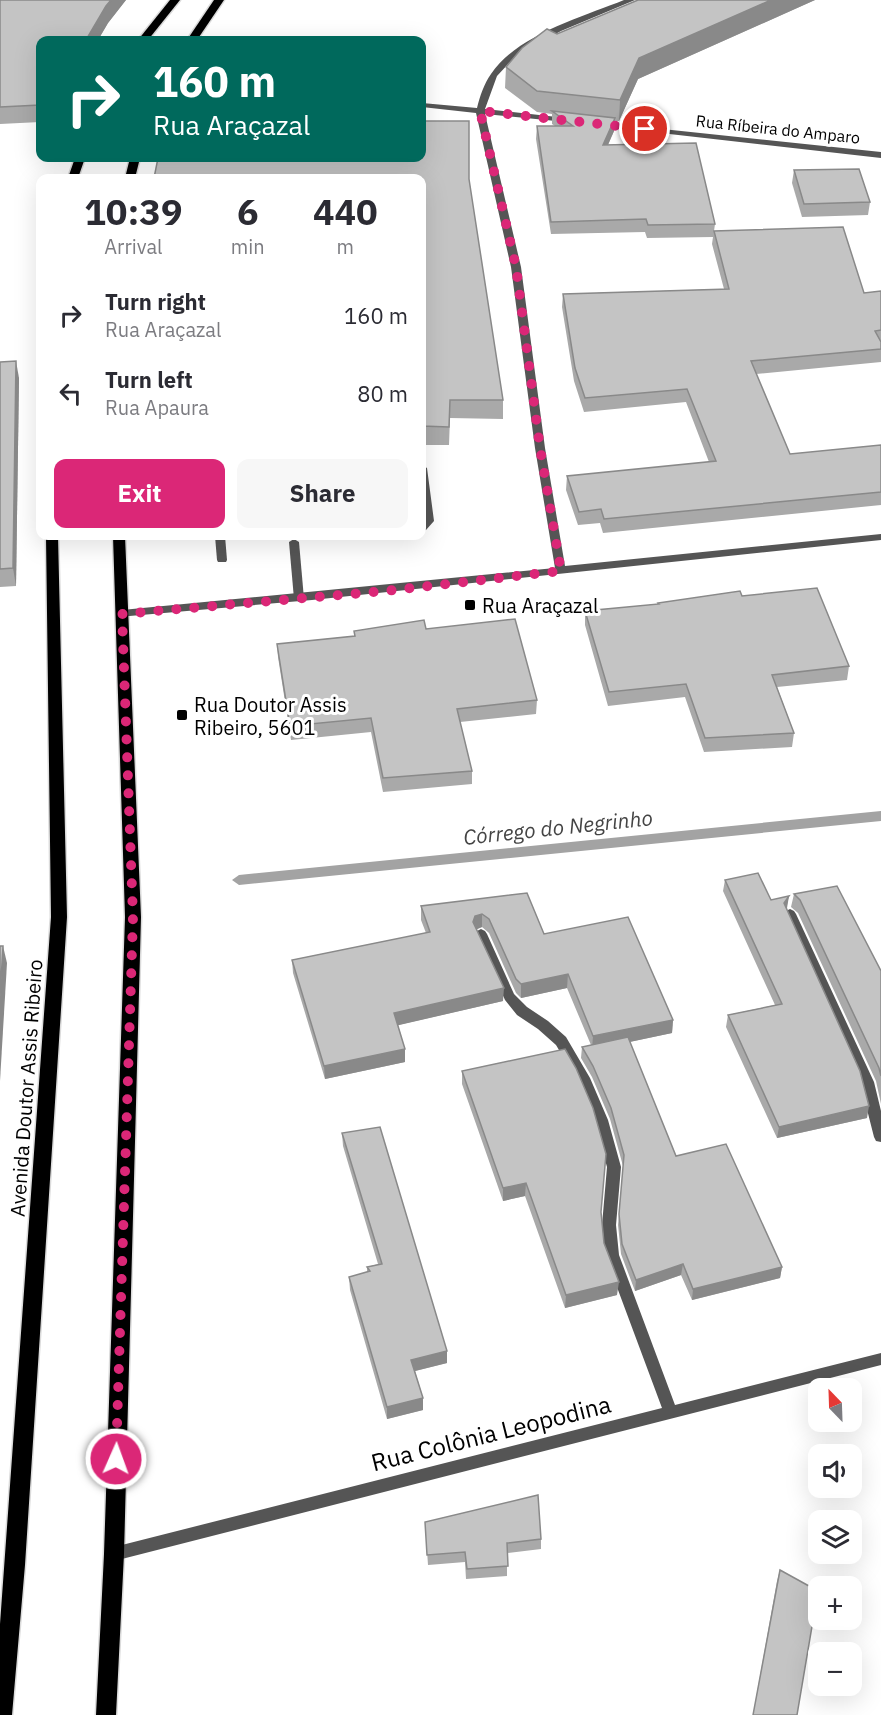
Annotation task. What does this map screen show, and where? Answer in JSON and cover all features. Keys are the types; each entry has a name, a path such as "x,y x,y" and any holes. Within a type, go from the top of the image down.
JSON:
{"main road":[{"path":"146,36 175,0"},
{"path":"194,36 219,0"},
{"name":"Avenida Doutor Assis Ribeiro","path":"2,1715 15,1565 59,917 52,540"},
{"path":"106,1715 114,1554 133,917 119,540"}],"street":[{"path":"561,571 540,448 516,267 480,111 496,71 516,52 537,40 631,0"},
{"path":"426,105 574,121"},
{"name":"Rua Ríbeira do Amparo","path":"586,122 881,155"},
{"path":"426,504 429,520 426,523"},
{"path":"122,614 299,599 881,537"},
{"path":"220,540 222,560"},
{"path":"294,542 299,599"},
{"path":"790,914 867,1082 881,1137"},
{"path":"481,934 509,996 522,1011 561,1041 583,1078 601,1120 614,1167 609,1225 612,1255 670,1411"},
{"name":"Rua Colônia Leopodina","path":"114,1554 881,1359"}],"building":[{"path":"0,0 111,0 88,36 36,36 36,105 0,107"},
{"path":"638,0 771,0 639,58 620,100 537,91 506,67 522,48 547,29 557,34"},
{"path":"552,111 615,118 603,145 696,143 715,224 648,225 646,219 551,222 537,126 573,126"},
{"path":"426,121 469,121 469,179 503,400 450,400 449,427 426,426 426,174 155,174 157,162 426,162"},
{"path":"859,169 870,202 804,204 794,170"},
{"path":"843,227 864,293 881,291 881,330 875,331 881,342 881,349 751,361 790,454 881,445 881,492 604,519 601,509 579,512 567,476 716,461 687,389 585,398 575,368 563,294 729,289 714,231"},
{"path":"16,361 13,568 0,569 0,362"},
{"path":"817,588 849,666 772,675 794,733 705,738 686,684 609,692 585,611 659,604 740,591 742,596"},
{"path":"515,619 537,700 457,709 472,771 383,778 371,718 290,726 277,644 355,636 354,631 424,620 426,629"},
{"path":"758,873 771,900 789,896 784,903 860,1071 869,1106 779,1127 728,1015 782,1004 725,880"},
{"path":"837,886 881,971 881,1076 800,900 794,894"},
{"path":"527,893 544,934 628,917 673,1020 593,1036 568,974 521,984 516,979 489,919 482,914 475,916 473,922 504,988 394,1013 405,1049 324,1066 292,960 430,932 421,906"},
{"path":"0,946 3,946 0,997"},
{"path":"628,1037 676,1156 726,1144 782,1267 693,1289 683,1264 636,1280 622,1244 619,1214 624,1155 611,1108 582,1047"},
{"path":"565,1049 593,1108 606,1154 601,1212 604,1243 619,1282 566,1295 526,1183 503,1188 462,1071"},
{"path":"380,1127 447,1351 411,1360 423,1398 387,1407 349,1277 370,1271 367,1267 382,1264 342,1133"},
{"path":"538,1495 541,1539 507,1543 508,1566 467,1569 465,1552 427,1555 425,1522"},
{"path":"780,1570 808,1585 808,1630 811,1630 797,1715 753,1715"}],"waterway":[{"name":"Córrego do Negrinho","path":"239,880 881,816"}],"place":[{"name":"Rua Araçazal","path":"470,605"},
{"name":"Rua Doutor Assis Ribeiro, 5601","path":"182,715"}],"route":[{"path":"116,1459 133,917 122,614 386,591 561,571 540,448 516,267 480,111 645,129"}]}
